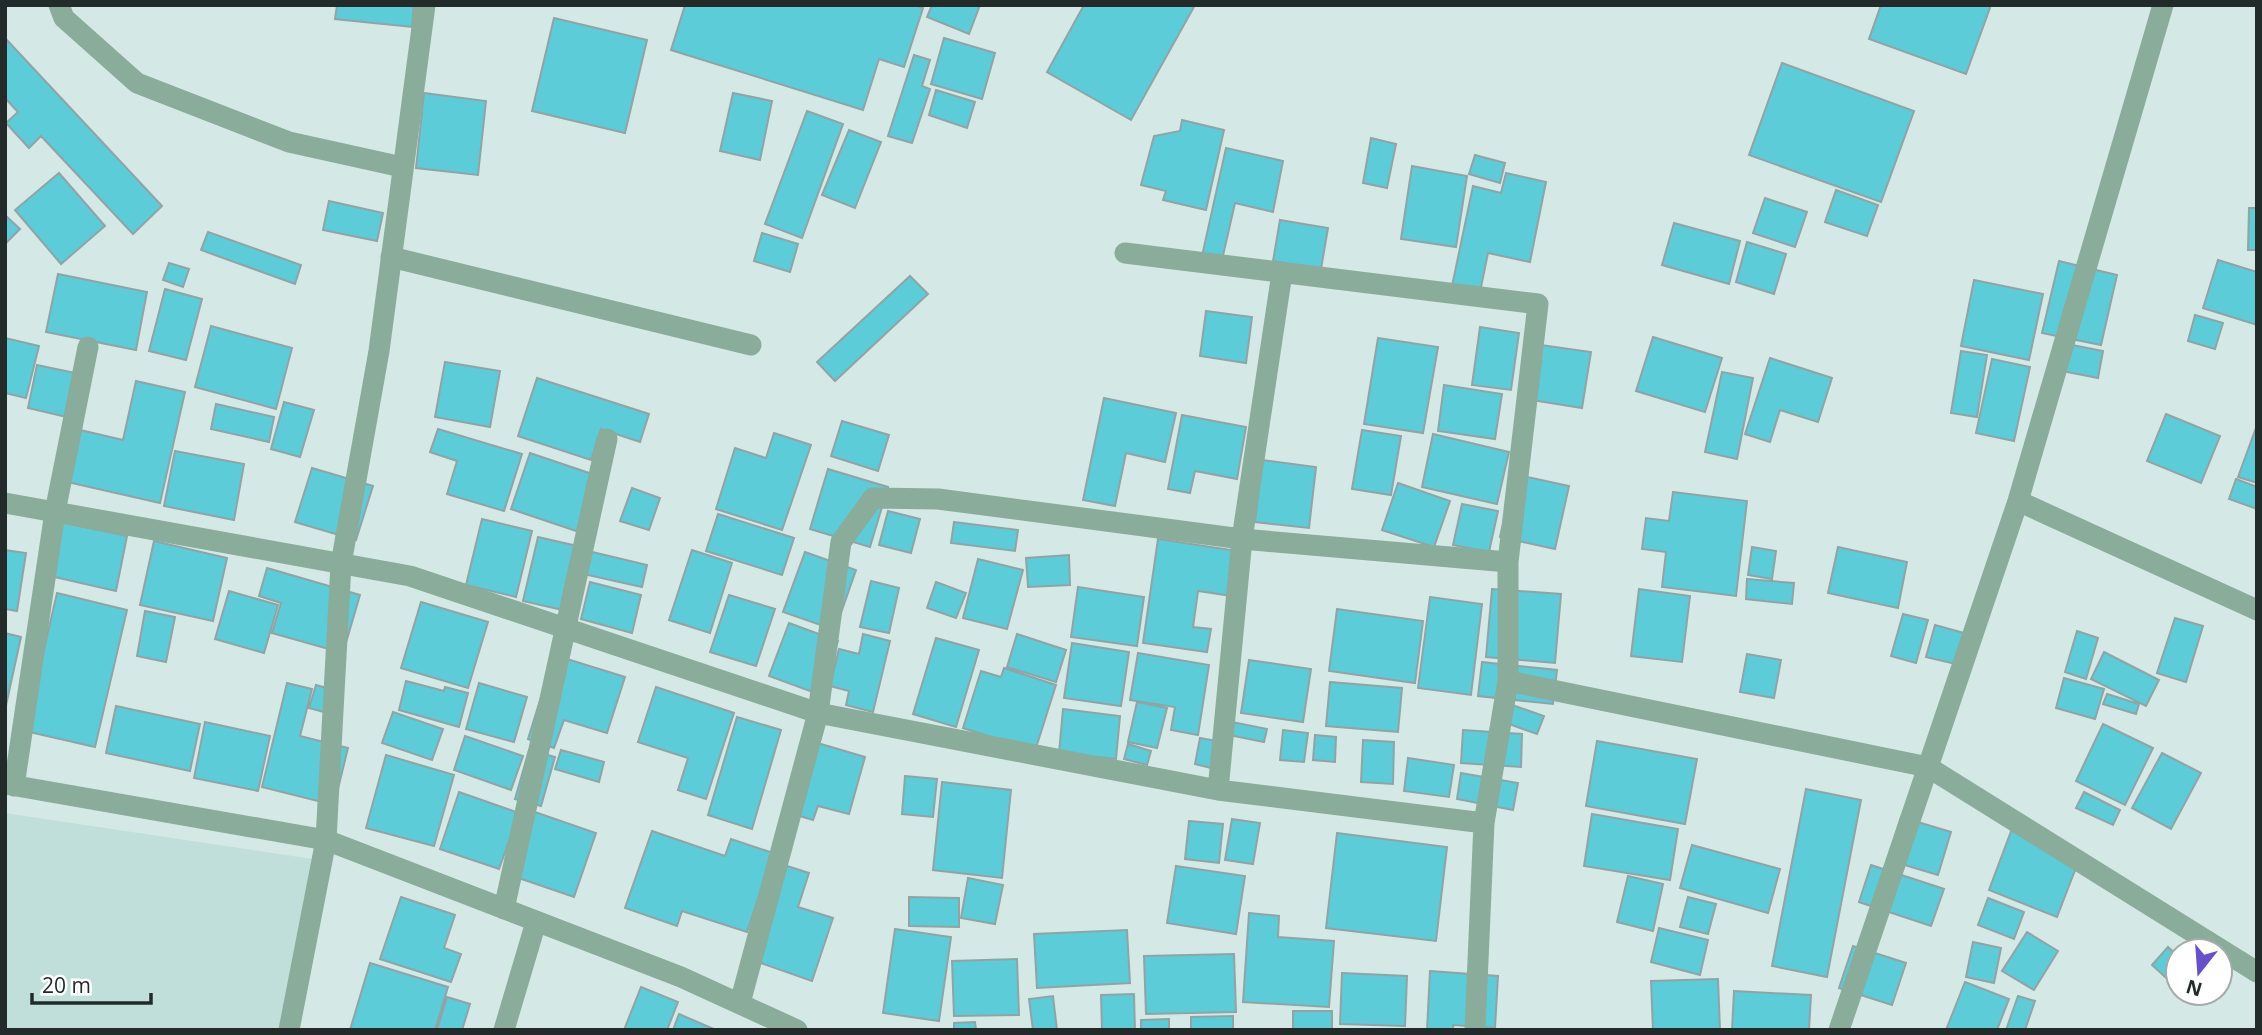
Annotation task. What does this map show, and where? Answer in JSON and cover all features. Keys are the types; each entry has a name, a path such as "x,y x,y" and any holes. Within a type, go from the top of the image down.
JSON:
{"street":[{"path":"59,5 64,18 137,83 289,142 402,167"},
{"path":"289,1030 326,840 341,564 379,351 425,5"},
{"path":"1839,1030 2018,502 2162,5"},
{"path":"1125,253 1538,304 1508,562 1508,681 1484,823 1475,1030"},
{"path":"391,257 751,345"},
{"path":"1218,790 1242,539 1282,273"},
{"path":"88,347 55,512 9,785 326,840 681,977 790,1029"},
{"path":"504,909 607,439"},
{"path":"740,1003 818,713 842,542 873,498 938,499 1242,539 1508,562"},
{"path":"2018,502 2257,610"},
{"path":"5,503 410,576 818,713 1218,790 1484,823"},
{"path":"1508,681 1928,767 2257,972"},
{"path":"504,1030 536,922"}],"shaded area":[{"path":"5,813 326,861 284,1030 5,1030"}],"building":[{"path":"337,5 414,5 412,27 335,19"},
{"path":"685,5 915,5 923,8 904,67 879,59 863,110 671,50"},
{"path":"932,5 980,5 969,34 927,17"},
{"path":"1084,5 1195,5 1131,120 1047,72"},
{"path":"1881,5 1991,5 1966,74 1869,39"},
{"path":"554,18 647,40 625,133 532,111"},
{"path":"5,38 162,206 133,234 41,136 29,148 6,123 18,112 5,98"},
{"path":"944,38 995,53 982,99 931,84"},
{"path":"914,55 930,60 922,86 930,89 912,143 888,136"},
{"path":"1782,63 1914,111 1881,202 1749,155"},
{"path":"936,90 975,102 967,128 929,115"},
{"path":"424,93 486,101 478,175 416,168"},
{"path":"733,93 772,101 760,160 720,151"},
{"path":"807,111 843,124 802,238 765,224"},
{"path":"1182,120 1224,130 1206,210 1163,200 1166,191 1141,185 1154,136 1180,131"},
{"path":"849,130 881,142 855,208 822,195"},
{"path":"1371,138 1396,144 1387,188 1363,183"},
{"path":"1226,148 1283,161 1273,212 1235,203 1222,260 1202,256"},
{"path":"1475,155 1505,163 1500,183 1469,174"},
{"path":"1412,166 1467,176 1456,247 1401,239"},
{"path":"59,173 105,226 61,264 15,210"},
{"path":"1506,173 1546,182 1530,262 1488,253 1480,292 1452,286 1473,186 1501,193"},
{"path":"1836,190 1878,205 1867,236 1825,222"},
{"path":"1765,198 1807,212 1795,247 1753,233"},
{"path":"329,201 383,213 377,241 323,230"},
{"path":"2249,208 2257,208 2257,250 2248,250"},
{"path":"5,215 20,229 5,244"},
{"path":"1280,220 1328,228 1321,269 1273,261"},
{"path":"1674,223 1740,241 1729,284 1662,265"},
{"path":"208,232 301,265 295,284 201,250"},
{"path":"762,233 798,244 790,272 754,261"},
{"path":"1747,242 1786,254 1774,294 1736,282"},
{"path":"2218,260 2257,272 2257,325 2203,308"},
{"path":"2059,261 2117,275 2101,345 2042,333"},
{"path":"169,263 189,269 183,287 163,280"},
{"path":"58,274 147,292 136,350 46,332"},
{"path":"910,276 928,294 835,381 817,362"},
{"path":"1974,280 2043,294 2029,360 1961,346"},
{"path":"165,289 202,299 186,360 149,351"},
{"path":"1206,311 1252,317 1246,363 1200,356"},
{"path":"2195,315 2223,323 2215,349 2188,341"},
{"path":"211,326 292,348 276,409 195,387"},
{"path":"1480,327 1519,333 1511,390 1472,385"},
{"path":"1653,337 1722,358 1705,412 1636,391"},
{"path":"5,338 39,346 26,398 5,393"},
{"path":"1378,338 1438,347 1423,433 1364,424"},
{"path":"1527,343 1591,352 1582,408 1519,398"},
{"path":"2067,344 2103,351 2098,378 2062,371"},
{"path":"1961,351 1987,355 1977,417 1951,413"},
{"path":"1770,358 1832,378 1818,422 1780,410 1770,442 1745,434"},
{"path":"1992,359 2030,367 2014,441 1976,433"},
{"path":"445,362 500,371 490,427 435,417"},
{"path":"37,365 80,374 71,418 28,408"},
{"path":"1722,372 1753,378 1737,459 1705,452"},
{"path":"537,378 649,414 640,442 601,429 591,460 518,436"},
{"path":"136,381 185,392 160,503 63,481 76,429 123,440"},
{"path":"1444,385 1502,394 1495,439 1438,431"},
{"path":"1104,398 1176,413 1165,462 1126,453 1115,506 1083,500"},
{"path":"284,402 314,410 300,457 271,449"},
{"path":"216,404 274,417 269,442 211,429"},
{"path":"2166,414 2220,436 2201,483 2147,461"},
{"path":"1182,415 1246,427 1237,479 1195,471 1190,493 1168,489"},
{"path":"842,421 889,435 878,471 831,456"},
{"path":"2257,425 2257,483 2238,477"},
{"path":"438,429 522,454 504,511 447,494 457,461 430,452"},
{"path":"1362,430 1401,436 1391,495 1352,489"},
{"path":"774,433 811,445 782,530 716,509 735,448 766,458"},
{"path":"1433,434 1509,452 1497,504 1422,487"},
{"path":"175,451 244,464 234,520 164,506"},
{"path":"530,453 598,476 579,532 511,509"},
{"path":"1262,460 1316,467 1309,528 1255,522"},
{"path":"312,468 373,486 356,540 295,522"},
{"path":"828,469 888,487 870,547 810,529"},
{"path":"1514,474 1569,486 1555,549 1500,537"},
{"path":"2236,479 2257,487 2257,509 2229,499"},
{"path":"1398,483 1450,501 1434,547 1382,530"},
{"path":"632,488 660,498 649,530 620,521"},
{"path":"1673,492 1747,501 1736,596 1662,587 1666,552 1642,549 1646,518 1669,521"},
{"path":"1462,504 1498,511 1489,552 1453,545"},
{"path":"888,511 920,519 911,553 879,545"},
{"path":"718,514 794,538 782,575 706,551"},
{"path":"482,519 532,531 516,597 466,585"},
{"path":"61,522 127,536 116,591 50,576"},
{"path":"954,522 1018,530 1015,551 951,543"},
{"path":"538,537 582,547 567,611 523,601"},
{"path":"1158,539 1238,551 1232,596 1198,591 1193,627 1211,629 1207,652 1143,643"},
{"path":"154,541 227,558 213,621 140,605"},
{"path":"1752,547 1776,551 1772,579 1748,575"},
{"path":"1838,547 1907,562 1898,608 1828,593"},
{"path":"5,550 26,553 17,611 5,609"},
{"path":"584,550 647,565 642,587 579,573"},
{"path":"692,550 732,563 710,633 669,620"},
{"path":"805,552 856,570 835,630 783,612"},
{"path":"1069,555 1070,585 1028,587 1026,558"},
{"path":"978,559 1023,570 1007,629 963,618"},
{"path":"267,568 360,595 343,653 272,633 281,603 259,596"},
{"path":"1747,579 1794,583 1792,604 1746,599"},
{"path":"871,581 899,588 889,633 860,627"},
{"path":"590,582 641,595 632,633 581,619"},
{"path":"936,582 966,593 956,618 927,608"},
{"path":"1078,587 1144,597 1137,646 1071,637"},
{"path":"1492,589 1561,594 1555,663 1486,657"},
{"path":"1639,589 1690,596 1682,662 1631,656"},
{"path":"229,591 278,605 264,653 215,639"},
{"path":"57,593 127,610 95,747 25,731"},
{"path":"729,595 775,609 756,666 710,652"},
{"path":"1430,597 1482,604 1471,695 1418,688"},
{"path":"421,602 488,622 468,688 401,668"},
{"path":"1337,609 1423,621 1415,683 1329,671"},
{"path":"145,611 175,617 166,662 137,656"},
{"path":"1903,614 1928,620 1916,663 1891,656"},
{"path":"2175,618 2203,626 2186,682 2157,673"},
{"path":"789,623 838,641 818,694 769,676"},
{"path":"1935,625 1964,633 1956,664 1926,657"},
{"path":"2077,631 2098,638 2086,679 2065,672"},
{"path":"5,633 21,637 5,710"},
{"path":"863,634 890,641 873,712 846,705 849,691 830,686 839,649 859,654"},
{"path":"1017,634 1066,650 1056,682 1007,667"},
{"path":"936,638 979,650 956,727 913,714"},
{"path":"1072,643 1129,652 1121,706 1064,698"},
{"path":"2104,652 2159,680 2146,706 2091,679"},
{"path":"1138,653 1209,665 1198,735 1171,730 1175,707 1130,700"},
{"path":"1747,654 1781,660 1774,698 1740,692"},
{"path":"554,655 625,677 607,733 564,720 554,748 528,739"},
{"path":"1249,660 1311,669 1303,722 1241,713"},
{"path":"1482,662 1557,670 1553,704 1478,696"},
{"path":"1004,668 1056,685 1035,751 963,728 981,671 1001,677"},
{"path":"2064,678 2104,689 2095,719 2056,708"},
{"path":"406,681 444,691 445,687 468,693 459,727 399,710"},
{"path":"1330,682 1402,688 1398,732 1326,726"},
{"path":"287,683 312,689 300,736 348,748 334,805 262,787"},
{"path":"479,683 527,697 514,742 466,729"},
{"path":"316,685 341,692 335,715 309,708"},
{"path":"656,687 734,713 706,799 678,790 688,758 638,742"},
{"path":"2107,694 2139,704 2136,714 2103,704"},
{"path":"1137,702 1167,708 1157,748 1128,742"},
{"path":"1512,705 1544,716 1537,734 1506,723"},
{"path":"116,706 200,724 190,771 106,753"},
{"path":"1063,709 1120,716 1116,759 1059,753"},
{"path":"393,712 443,729 432,760 382,743"},
{"path":"737,717 781,730 752,829 708,815"},
{"path":"205,722 270,736 258,791 194,778"},
{"path":"1232,722 1267,729 1264,742 1229,735"},
{"path":"2103,724 2153,748 2125,805 2076,781"},
{"path":"1283,730 1308,733 1304,762 1280,760"},
{"path":"1463,730 1522,734 1521,767 1461,763"},
{"path":"1315,735 1336,737 1335,762 1313,760"},
{"path":"465,736 523,756 511,790 454,770"},
{"path":"1200,738 1217,741 1211,768 1195,764"},
{"path":"804,739 865,757 849,814 818,806 813,820 783,811"},
{"path":"1363,740 1394,742 1393,784 1361,782"},
{"path":"1597,741 1697,759 1685,824 1586,806"},
{"path":"1128,744 1151,751 1147,765 1124,759"},
{"path":"529,750 555,757 541,806 515,799"},
{"path":"561,750 604,762 599,782 555,769"},
{"path":"2162,753 2201,773 2171,829 2132,808"},
{"path":"386,755 454,775 434,846 366,828"},
{"path":"1408,758 1454,765 1449,797 1404,791"},
{"path":"1461,773 1518,783 1513,810 1457,799"},
{"path":"905,776 937,779 933,817 902,814"},
{"path":"942,782 1011,790 1002,878 933,870"},
{"path":"1806,789 1861,800 1827,977 1772,966"},
{"path":"459,792 519,813 499,869 440,849"},
{"path":"2084,792 2120,810 2113,825 2076,808"},
{"path":"529,810 596,833 574,897 507,874"},
{"path":"1592,814 1678,829 1670,880 1584,866"},
{"path":"1901,817 1951,832 1938,875 1888,860"},
{"path":"1232,819 1260,823 1253,864 1225,860"},
{"path":"1189,821 1223,824 1219,863 1185,859"},
{"path":"2013,826 2082,852 2057,917 1989,890"},
{"path":"652,831 725,856 731,839 773,853 747,932 682,911 677,926 625,908"},
{"path":"1337,833 1447,847 1436,941 1326,928"},
{"path":"1692,845 1780,869 1768,913 1680,888"},
{"path":"1871,865 1944,889 1931,926 1859,902"},
{"path":"787,866 809,873 798,907 833,918 812,981 755,961"},
{"path":"1176,866 1245,876 1236,934 1167,923"},
{"path":"1628,876 1663,884 1653,931 1617,922"},
{"path":"968,878 1003,885 995,924 961,918"},
{"path":"401,897 455,915 444,948 461,954 451,982 380,959"},
{"path":"909,897 959,898 959,927 909,926"},
{"path":"1688,897 1716,904 1708,934 1680,927"},
{"path":"1988,898 2024,912 2014,939 1978,925"},
{"path":"1249,913 1279,916 1278,937 1334,941 1329,1007 1243,1002"},
{"path":"1659,928 1708,940 1700,975 1651,962"},
{"path":"895,929 951,937 939,1021 883,1013"},
{"path":"1127,930 1130,983 1037,988 1034,934"},
{"path":"2027,932 2058,951 2034,990 2002,971"},
{"path":"1973,942 2001,948 1994,983 1966,977"},
{"path":"1853,946 1906,963 1892,1005 1839,988"},
{"path":"2164,952 2164,976 2152,965"},
{"path":"1234,954 1236,1012 1146,1014 1144,956"},
{"path":"1017,959 1019,1015 954,1016 952,961"},
{"path":"370,963 448,987 435,1030 350,1030"},
{"path":"1430,971 1498,976 1495,1028 1453,1025 1453,1030 1427,1030"},
{"path":"1342,973 1407,976 1405,1026 1340,1024"},
{"path":"1718,979 1720,1030 1653,1030 1651,981"},
{"path":"1965,982 2009,999 1997,1030 1946,1030"},
{"path":"641,987 678,1002 667,1030 624,1030"},
{"path":"1734,991 1811,995 1809,1030 1732,1030"},
{"path":"1134,994 1135,1030 1102,1030 1101,995"},
{"path":"1053,996 1057,1030 1033,1030 1029,999"},
{"path":"2018,996 2035,1001 2025,1030 2006,1030"},
{"path":"447,997 470,1004 462,1030 437,1030"},
{"path":"1293,1011 1332,1011 1332,1030 1293,1030"},
{"path":"679,1014 716,1030 673,1030"},
{"path":"1233,1016 1233,1030 1191,1030 1191,1017"},
{"path":"1169,1019 1169,1030 1141,1030 1141,1020"},
{"path":"975,1022 976,1030 954,1030 954,1023"}]}
